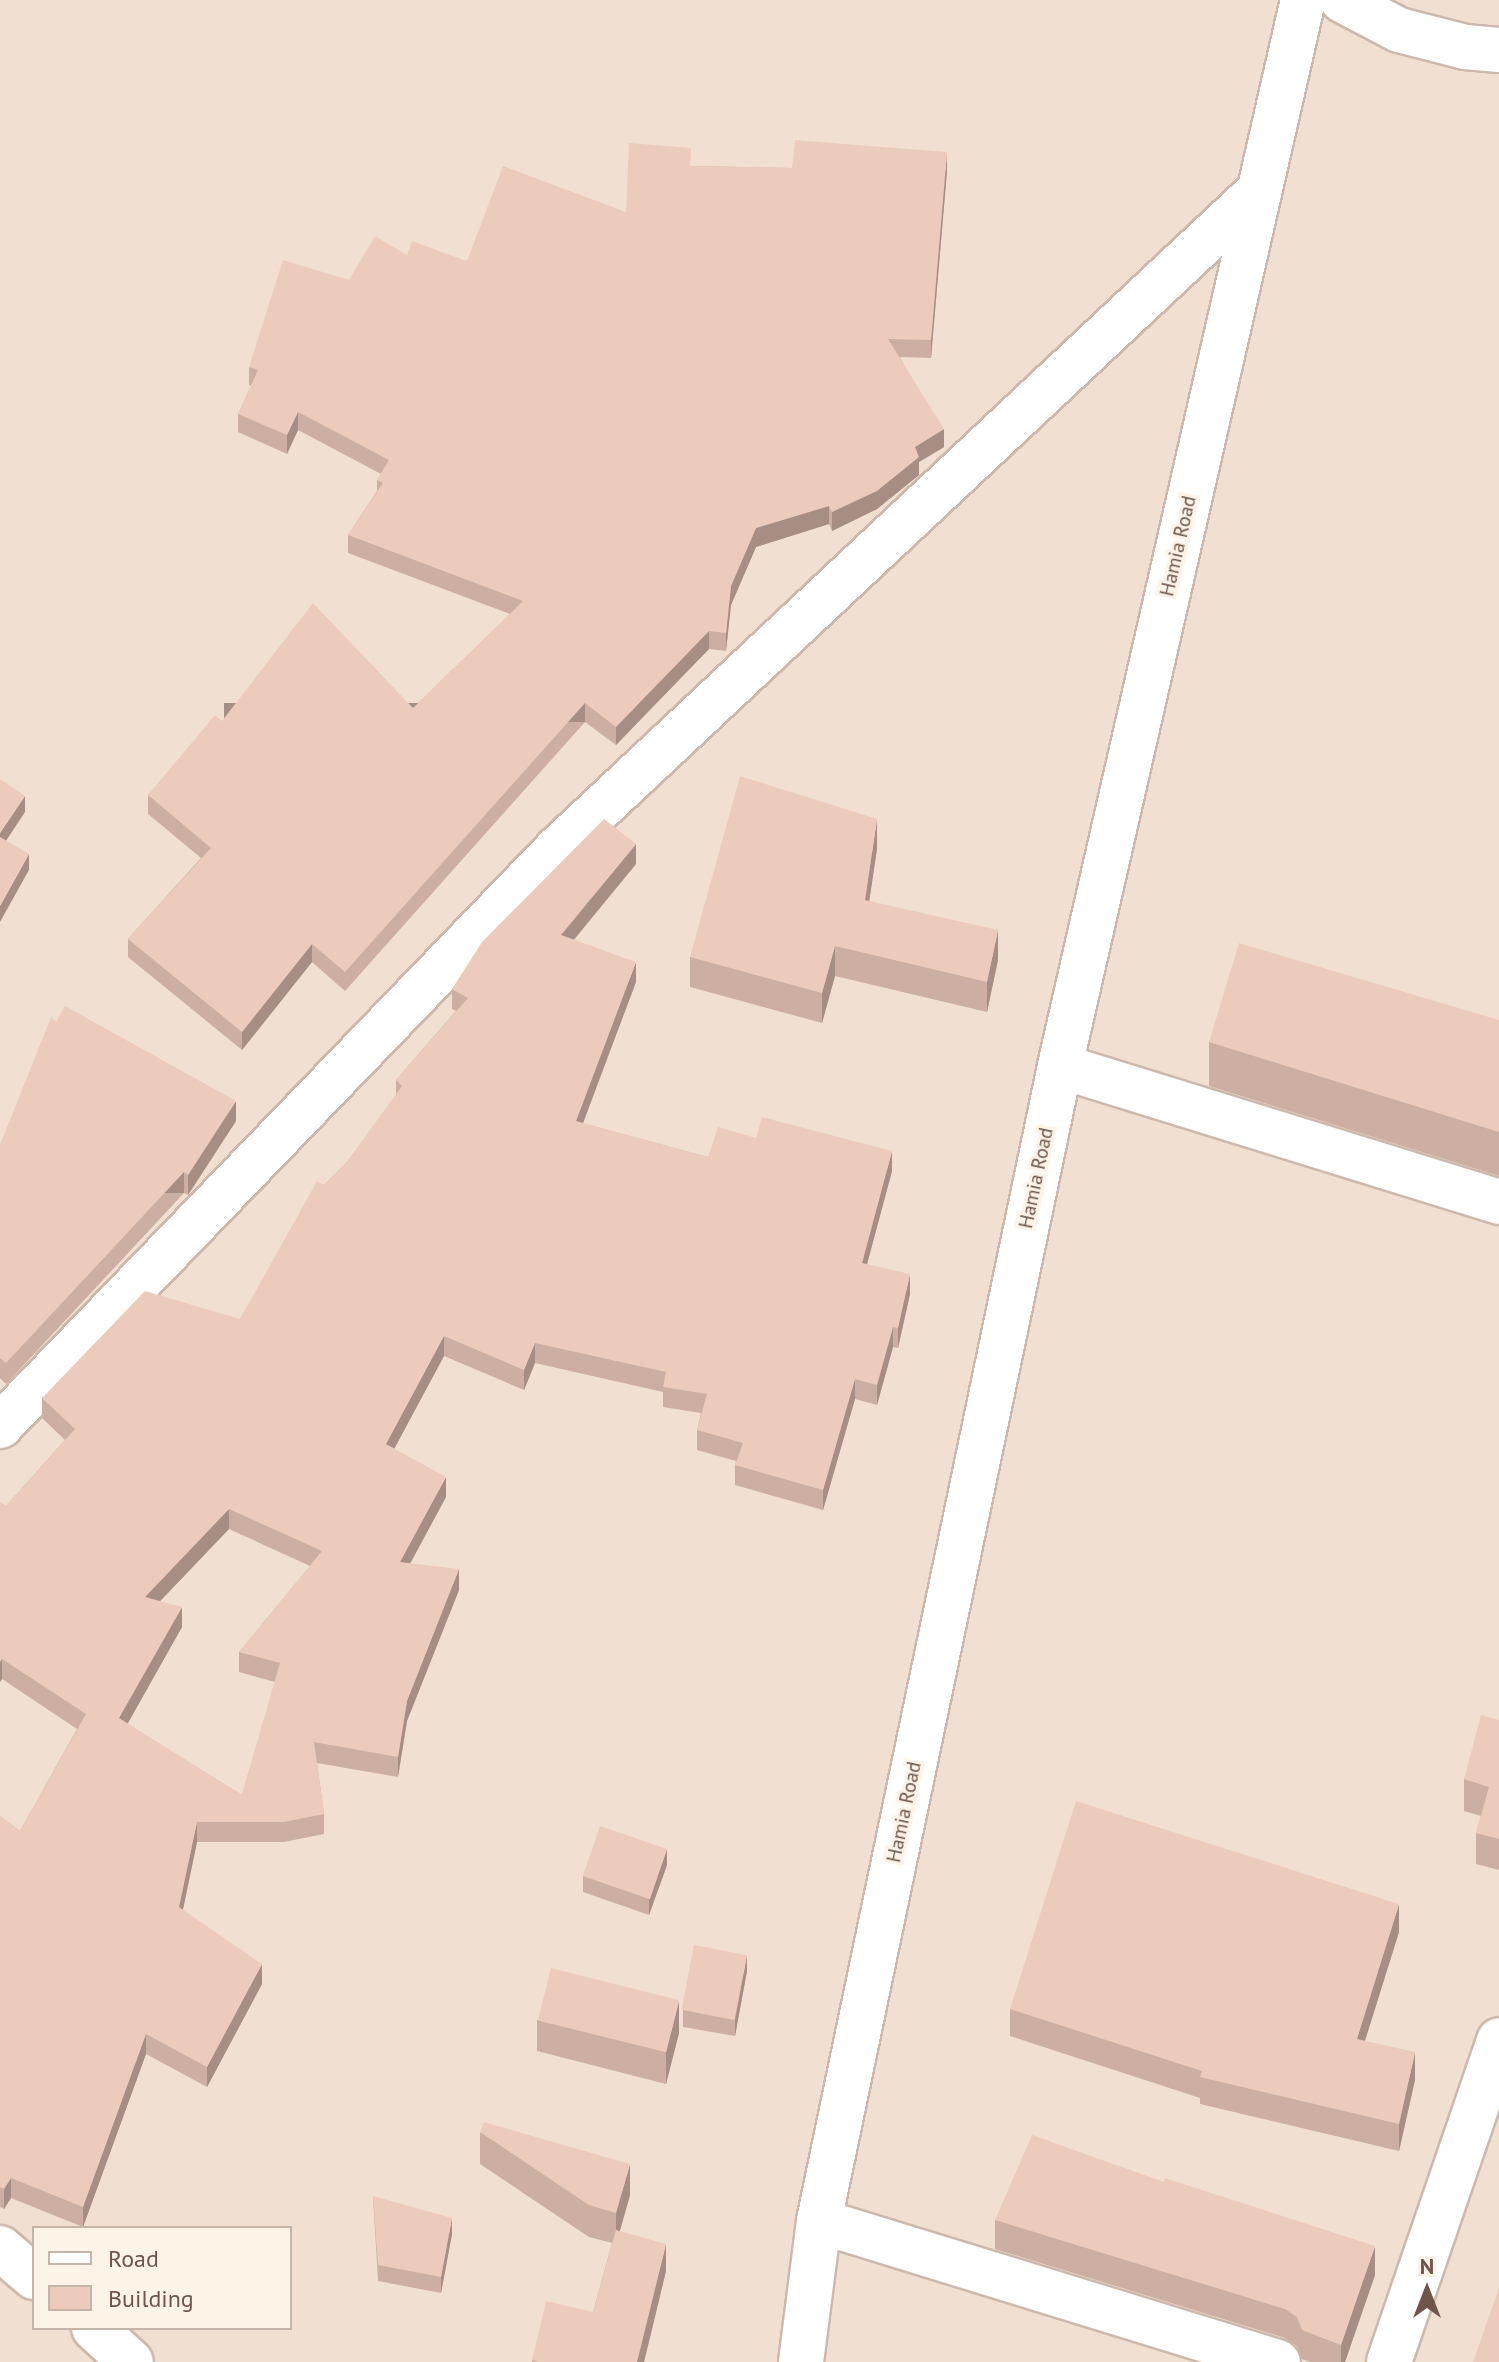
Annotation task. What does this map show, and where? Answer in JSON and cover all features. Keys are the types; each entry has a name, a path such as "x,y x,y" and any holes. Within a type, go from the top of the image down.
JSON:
{"street":[{"name":"Hamia Road","path":"801,2362 819,2221 1060,1066 1303,0"},
{"path":"1342,0 1399,30 1499,50"},
{"path":"0,1426 557,849 1259,191"},
{"path":"1060,1066 1499,1202"},
{"path":"1389,2362 1484,2133 1499,2040"},
{"path":"819,2221 1278,2362"},
{"path":"0,2248 32,2275"},
{"path":"96,2330 131,2362"}],"shaded area":[{"path":"0,0 1499,0 1499,2362 0,2362"}],"building":[{"path":"795,140 947,152 931,340 888,339 944,429 915,447 919,457 877,491 832,512 829,506 756,528 731,586 726,633 709,631 616,727 585,703 345,972 312,944 242,1032 128,939 211,848 148,795 215,715 222,721 313,603 413,708 523,601 348,535 383,483 377,480 389,460 298,412 287,435 238,414 258,370 249,367 283,260 349,280 375,236 407,255 412,241 467,261 503,166 626,212 629,143 691,148 690,166 792,168"},
{"path":"740,776 877,819 865,900 998,930 987,982 835,946 822,993 690,957"},
{"path":"0,779 25,796 0,833"},
{"path":"604,819 636,844 561,935 636,962 576,1121 708,1157 718,1127 756,1138 762,1117 892,1151 862,1263 910,1274 898,1328 893,1327 877,1385 855,1379 823,1490 735,1465 743,1443 697,1430 707,1394 663,1387 666,1372 535,1343 524,1370 444,1336 386,1444 446,1477 400,1562 459,1569 407,1701 398,1757 314,1742 324,1814 284,1822 197,1822 179,1907 262,1964 207,2067 146,2034 83,2207 11,2178 4,2189 0,2187 0,1816 20,1831 86,1714 2,1659 0,1662 0,1502 6,1506 75,1429 42,1398 145,1291 240,1319 317,1181 324,1185 347,1162 402,1086 396,1080 468,998 452,989 482,942","holes":["229,1509 322,1551 239,1652 280,1663 242,1795 119,1718 182,1607 145,1597"]},
{"path":"0,837 29,854 0,906"},
{"path":"1239,943 1499,1020 1499,1132 1209,1042"},
{"path":"65,1006 236,1101 188,1175 184,1172 6,1363 0,1358 0,1145 51,1017 56,1022"},
{"path":"1481,1715 1499,1720 1499,1839 1476,1833 1489,1787 1464,1779"},
{"path":"1076,1801 1399,1904 1357,2039 1415,2052 1399,2124 1200,2077 1202,2071 1010,2009"},
{"path":"600,1826 667,1849 650,1899 583,1876"},
{"path":"694,1945 747,1955 734,2020 681,2010"},
{"path":"551,1968 679,2000 666,2052 538,2020"},
{"path":"484,2122 630,2164 616,2213 589,2205 480,2132"},
{"path":"1032,2135 1164,2182 1165,2178 1375,2246 1341,2345 1302,2330 1297,2317 1285,2309 995,2220"},
{"path":"373,2196 452,2218 441,2277 378,2265"},
{"path":"616,2230 666,2244 637,2362 532,2360 546,2301 593,2312"},
{"path":"1499,2288 1499,2362 1473,2362"}]}
